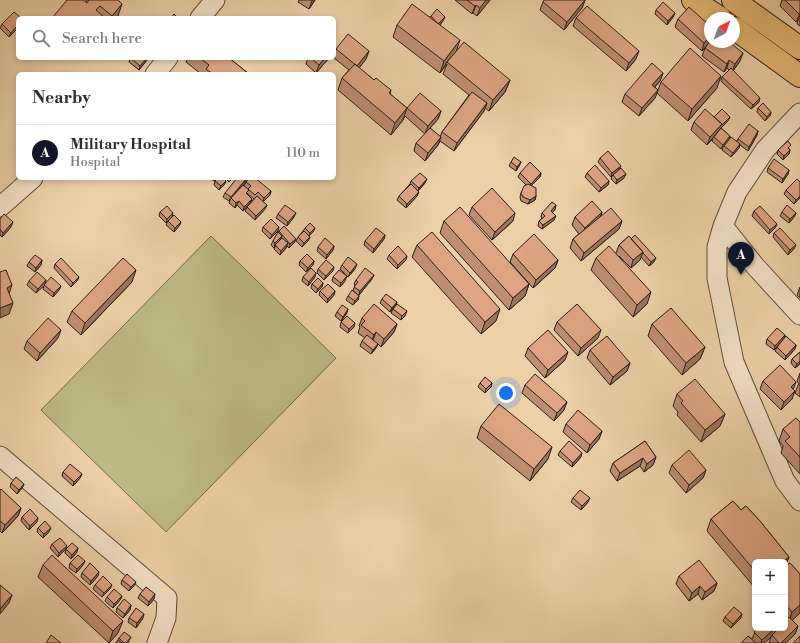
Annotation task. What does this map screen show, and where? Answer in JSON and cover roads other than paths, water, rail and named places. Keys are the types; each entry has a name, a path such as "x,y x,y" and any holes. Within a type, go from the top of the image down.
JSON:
{"main road":[{"path":"694,0 711,12"},
{"path":"733,0 800,48"},
{"path":"740,32 800,76"}],"street":[{"path":"202,16 215,0"},
{"path":"157,72 166,60"},
{"path":"800,113 765,150 736,192 717,247 717,278 734,362 785,481 800,501"},
{"path":"0,206 31,180"},
{"path":"723,226 760,272 800,315"},
{"path":"0,456 167,598 166,618 157,643"}],"place":[{"name":"Military Hospital","path":"741,275"}]}
